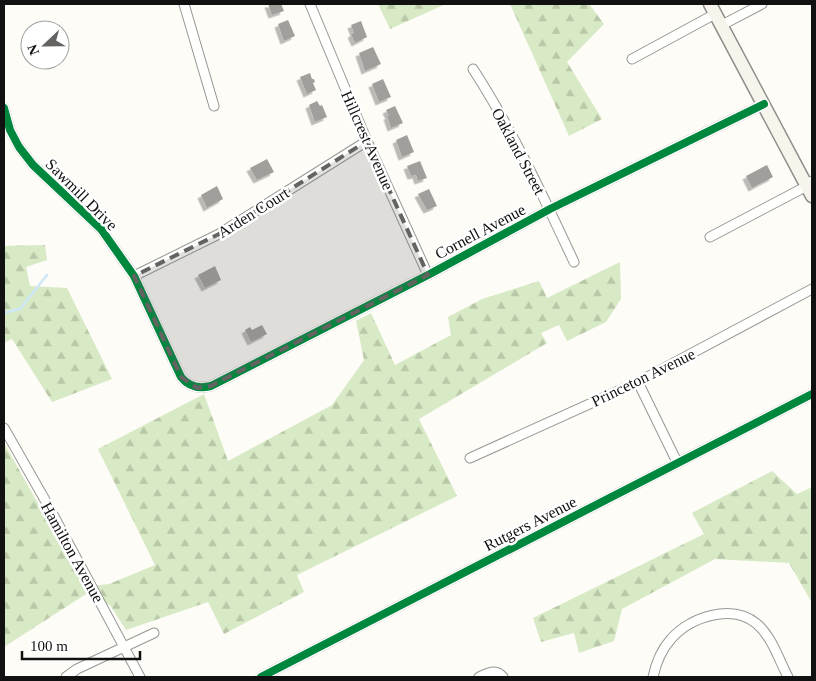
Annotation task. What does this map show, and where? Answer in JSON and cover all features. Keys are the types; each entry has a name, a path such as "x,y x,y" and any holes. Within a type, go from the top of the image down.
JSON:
{"main road":[{"path":"716,14 810,188"}],"street":[{"path":"184,4 214,106"},
{"name":"Hillcrest Avenue","path":"310,4 367,141 428,275"},
{"path":"632,59 716,14 762,4"},
{"name":"Oakland Street","path":"473,70 491,98 550,209 574,262"},
{"name":"Cornell Avenue","path":"211,386 428,275 550,209 764,104"},
{"name":"Sawmill Drive","path":"4,108 10,130 19,147 33,165 101,229 134,276 181,377 197,388 211,386"},
{"name":"Arden Court","path":"134,276 219,234 367,141"},
{"path":"710,237 810,188"},
{"name":"Princeton Avenue","path":"470,458 638,382 812,289"},
{"path":"638,382 677,462"},
{"name":"Rutgers Avenue","path":"261,677 812,394"},
{"name":"Hamilton Avenue","path":"4,428 49,507 140,677"},
{"path":"654,677 656,665 662,651 676,634 688,625 702,619 729,613 747,618 759,626 766,635 788,677"},
{"path":"66,677 78,668 154,633"},
{"path":"479,677 493,672 498,672 503,677"}],"highlighted area":[{"path":"367,141 428,275 211,386 197,388 181,377 134,276 219,234"}],"green space":[{"path":"378,4 446,4 390,29"},
{"path":"510,4 589,4 604,24 567,62 602,119 569,136"},
{"path":"45,245 47,260 26,267 30,286 67,288 112,379 52,402 12,339 4,343 4,246"},
{"path":"620,262 621,299 606,322 567,341 559,325 541,333 547,343 419,419 457,496 297,575 304,592 224,634 208,602 126,630 110,605 86,594 4,647 4,443 85,587 109,584 155,565 98,449 204,394 228,461 332,405 364,360 356,321 371,313 395,365 451,335 448,317 482,299 539,281 547,298"},
{"path":"772,471 797,494 812,487 812,603 789,563 715,559 622,609 614,641 579,653 574,633 541,642 533,618 704,534 692,513"}],"building":[{"path":"268,4 281,4 284,11 272,15"},
{"path":"288,20 295,36 284,41 278,24"},
{"path":"361,21 367,37 355,43 351,34 354,33 351,25"},
{"path":"373,47 381,64 365,71 359,53"},
{"path":"310,73 312,79 314,79 315,82 313,83 316,90 307,94 300,77"},
{"path":"383,79 391,97 379,102 372,84"},
{"path":"317,101 320,106 322,105 327,117 315,122 309,105"},
{"path":"395,106 403,123 391,128 386,110"},
{"path":"407,135 414,152 402,157 396,140"},
{"path":"267,159 274,172 257,180 250,168"},
{"path":"420,161 427,178 418,181 416,175 411,176 407,166"},
{"path":"767,165 773,177 752,188 746,176"},
{"path":"217,186 223,199 207,208 201,195"},
{"path":"429,189 437,206 427,210 418,194"},
{"path":"215,266 221,280 205,288 198,275"},
{"path":"262,325 267,334 251,342 245,330 250,327 252,330"}],"waterway":[{"path":"4,313 20,309 47,275"}],"cycle path":[{"path":"4,108 10,130 19,147 33,165 101,229 134,276 181,377 191,385 202,387 211,386 428,275 550,209 764,104"},
{"path":"261,677 812,394"}]}
